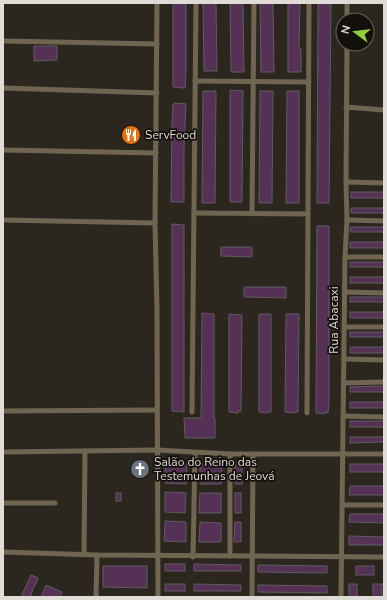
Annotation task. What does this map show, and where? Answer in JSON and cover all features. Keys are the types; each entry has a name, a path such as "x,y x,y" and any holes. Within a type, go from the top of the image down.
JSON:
{"street":[{"path":"157,3 155,222 158,597"},
{"path":"192,412 196,3"},
{"path":"252,214 254,3"},
{"path":"307,413 309,3"},
{"path":"3,41 157,44"},
{"name":"Rua Abacaxi","path":"341,597 345,327 344,292 347,220 347,52"},
{"path":"196,81 309,82"},
{"path":"3,88 157,93"},
{"path":"346,107 384,110"},
{"path":"3,150 156,153"},
{"path":"346,182 384,183"},
{"path":"194,213 308,214"},
{"path":"3,220 155,222"},
{"path":"347,220 384,221"},
{"path":"345,257 384,257"},
{"path":"344,292 384,293"},
{"path":"345,327 384,327"},
{"path":"344,360 384,360"},
{"path":"344,383 384,382"},
{"path":"3,411 157,410"},
{"path":"343,416 384,417"},
{"path":"3,452 157,450 230,454 384,454"},
{"path":"84,554 85,451"},
{"path":"194,556 195,453"},
{"path":"230,454 230,556"},
{"path":"252,597 253,454"},
{"path":"3,503 55,503"},
{"path":"343,505 384,505"},
{"path":"3,552 158,556 384,557"},
{"path":"97,555 96,597 101,597"}],"building":[{"path":"173,3 186,3 185,88 173,87"},
{"path":"203,3 216,3 217,71 204,71"},
{"path":"230,3 243,3 244,72 231,72"},
{"path":"260,3 273,3 274,72 261,72"},
{"path":"288,3 300,3 299,48 301,49 301,72 288,72"},
{"path":"318,3 331,3 329,203 317,203"},
{"path":"34,46 57,46 57,60 34,61"},
{"path":"230,90 243,91 242,202 230,202"},
{"path":"203,91 216,91 215,203 202,203"},
{"path":"260,91 273,91 272,203 259,203"},
{"path":"287,91 299,91 299,203 286,203"},
{"path":"173,104 186,104 184,202 171,202 172,120"},
{"path":"351,192 384,192 384,198 351,198"},
{"path":"351,208 384,208 384,213 351,213"},
{"path":"172,224 184,225 184,412 172,411"},
{"path":"317,226 329,226 329,403 328,413 325,412 325,414 316,413"},
{"path":"351,227 384,227 384,232 350,232"},
{"path":"350,242 384,242 384,248 350,248"},
{"path":"221,247 252,247 252,257 221,256"},
{"path":"350,262 384,262 384,267 350,267"},
{"path":"350,277 384,277 384,283 350,283"},
{"path":"244,287 286,287 286,298 244,297"},
{"path":"350,297 384,297 384,302 350,302"},
{"path":"350,312 384,312 384,318 350,318"},
{"path":"202,313 214,314 215,438 185,438 184,418 201,418"},
{"path":"229,314 242,315 241,411 238,411 238,413 229,412"},
{"path":"259,314 271,314 271,412 268,413 259,412"},
{"path":"286,314 299,314 298,412 294,413 285,412"},
{"path":"350,332 384,332 384,337 350,337"},
{"path":"350,347 384,347 384,353 350,353"},
{"path":"384,386 384,392 350,392 350,387"},
{"path":"350,402 384,402 384,408 350,408"},
{"path":"350,421 384,421 384,427 350,427"},
{"path":"350,437 384,437 384,442 350,443"},
{"path":"165,464 187,464 186,484 165,483"},
{"path":"200,464 222,464 221,484 200,484"},
{"path":"235,464 242,464 242,484 235,484"},
{"path":"350,464 384,464 384,472 350,472"},
{"path":"132,465 148,465 148,473 132,474"},
{"path":"350,486 384,486 384,495 349,495"},
{"path":"165,492 186,493 185,513 165,512"},
{"path":"116,493 121,493 121,501 116,501"},
{"path":"200,493 221,493 221,513 199,513"},
{"path":"235,493 241,493 241,513 235,513"},
{"path":"350,514 384,514 384,523 349,522"},
{"path":"165,521 186,522 186,542 164,541"},
{"path":"200,522 221,523 221,542 199,542"},
{"path":"235,522 241,522 241,542 234,542"},
{"path":"349,536 384,537 384,545 349,545"},
{"path":"165,564 185,564 185,571 165,571"},
{"path":"194,564 241,565 241,571 194,571"},
{"path":"258,565 327,566 327,573 258,572"},
{"path":"103,566 147,566 147,588 103,587"},
{"path":"356,566 374,566 374,575 356,575"},
{"path":"31,575 38,578 30,597 21,597"},
{"path":"165,584 185,584 185,591 165,591"},
{"path":"194,584 241,585 241,591 194,591"},
{"path":"349,584 357,584 357,597 349,597"},
{"path":"373,584 382,584 382,597 373,597"},
{"path":"46,585 62,592 60,597 41,597"},
{"path":"258,585 327,586 327,593 258,592"}],"place":[{"name":"ServFood","path":"131,135"},
{"name":"Salão do Reino das Testemunhas de Jeová","path":"140,469"}]}
